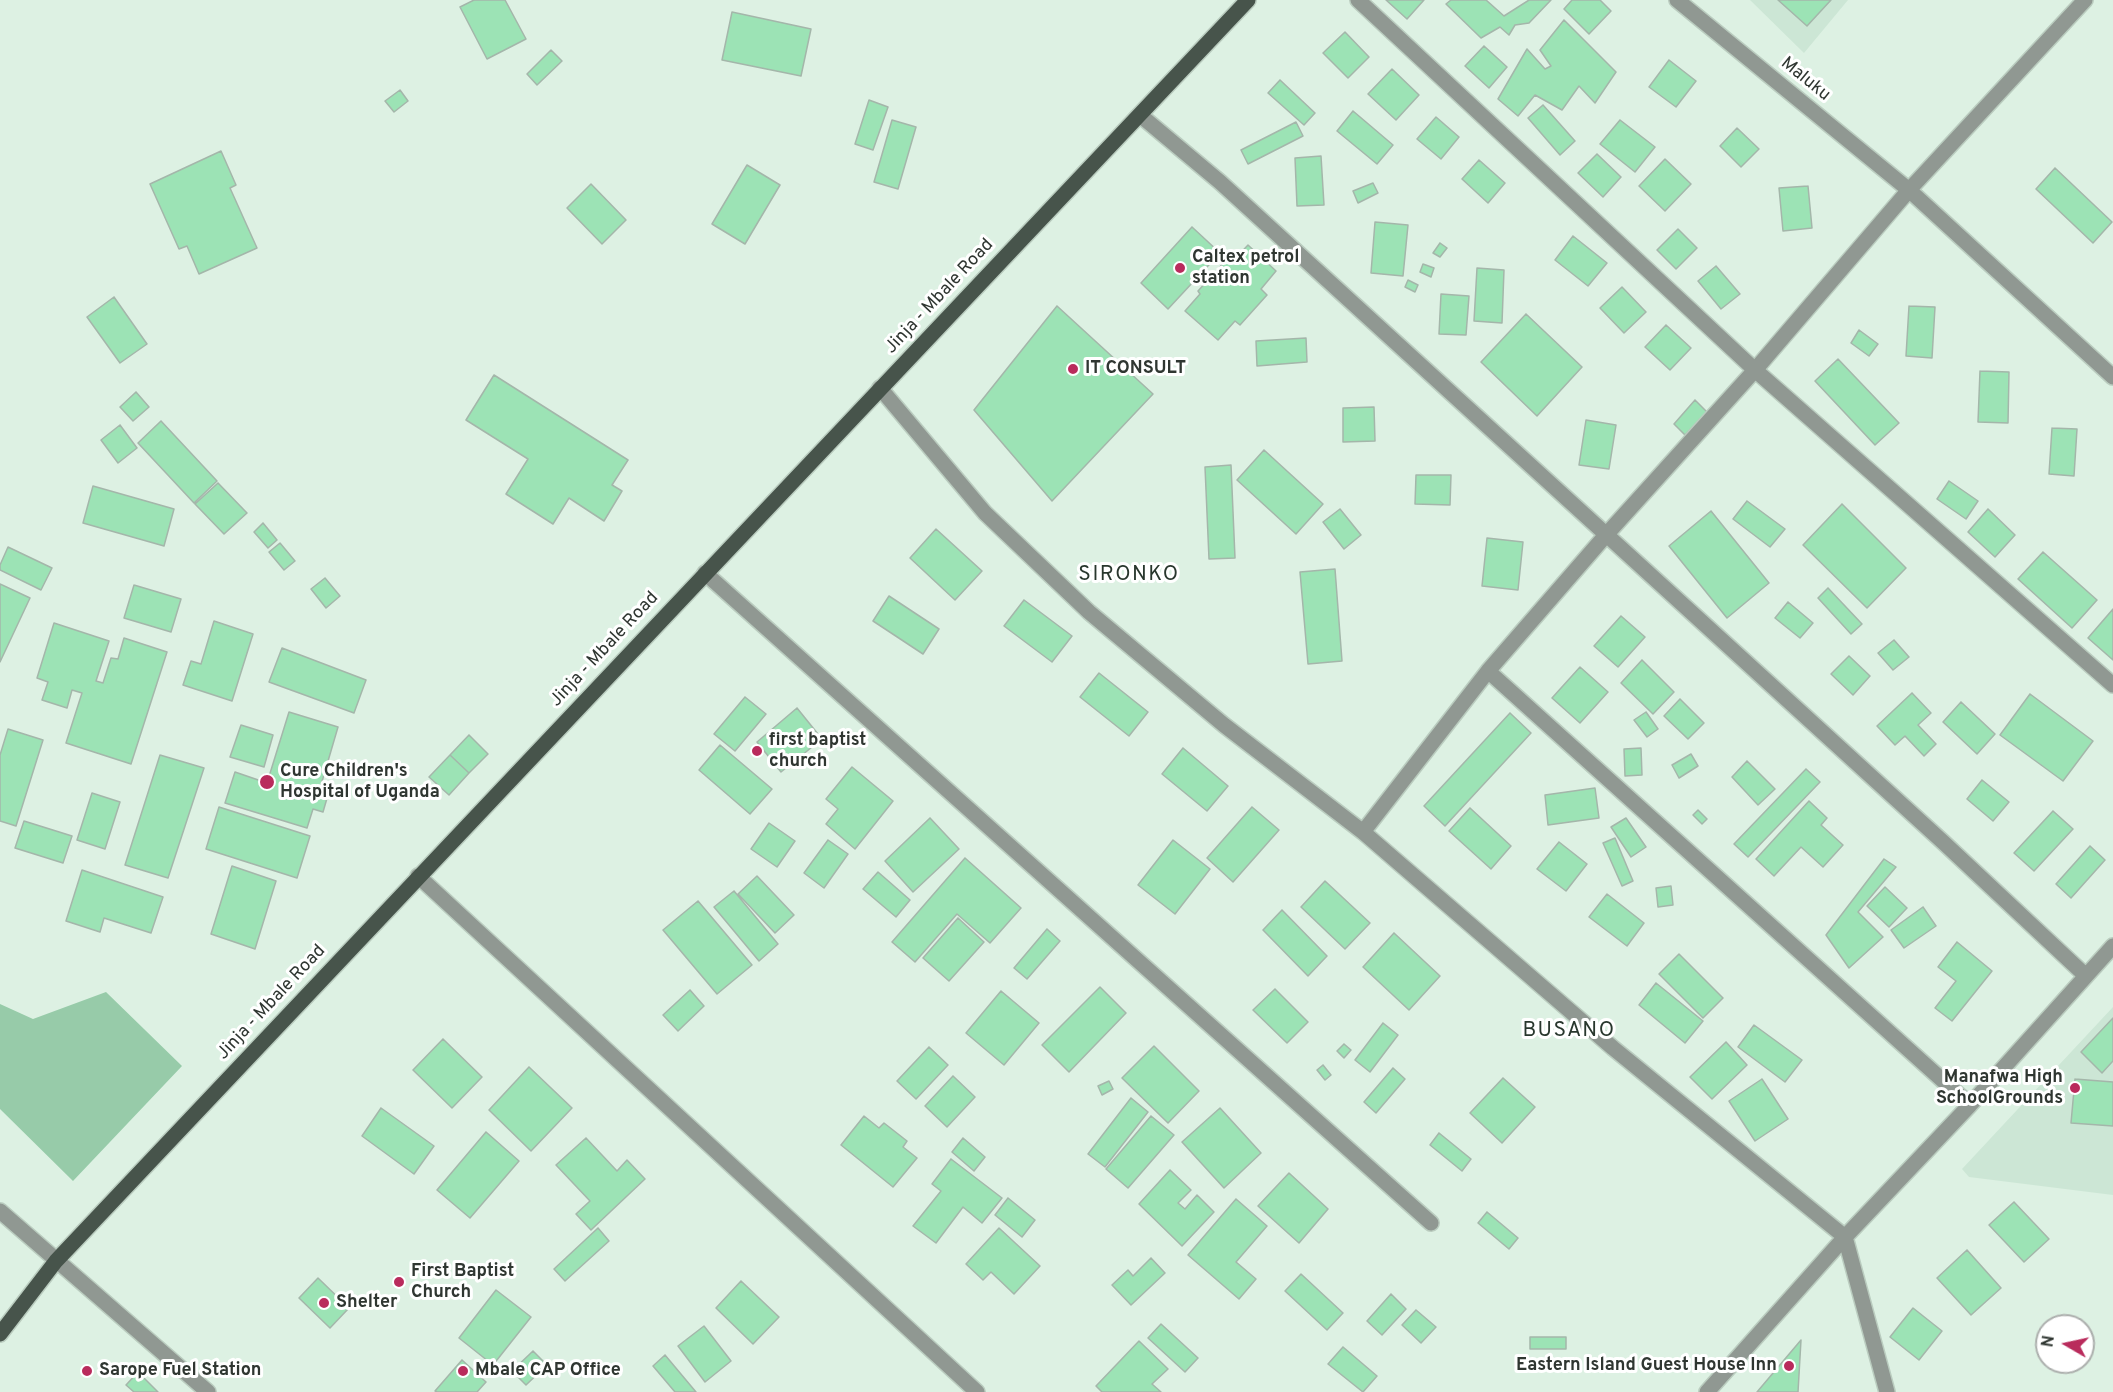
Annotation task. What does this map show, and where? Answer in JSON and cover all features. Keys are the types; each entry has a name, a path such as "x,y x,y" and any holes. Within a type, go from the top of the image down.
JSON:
{"main road":[{"name":"Jinja - Mbale Road","path":"0,1334 56,1261 1248,0"}],"street":[{"path":"1358,0 1755,370 2113,685"},
{"name":"Maluku","path":"1677,0 1909,190 2113,377"},
{"path":"1363,832 1488,671 1606,535 1755,370 1909,190 2085,0"},
{"path":"1140,114 1220,182 1943,842 2086,976"},
{"path":"880,388 984,513 1089,612 1224,725 1363,832 1613,1048 1845,1237 1887,1392"},
{"path":"705,573 1431,1223"},
{"path":"1488,671 1970,1106"},
{"path":"418,876 976,1392"},
{"path":"1707,1392 1845,1237 1970,1106 2113,946"},
{"path":"0,1211 208,1392"}],"shaded area":[{"path":"1750,0 1848,0 1804,53"},
{"name":"Manafwa High SchoolGrounds","path":"2113,1007 2113,1195 1969,1177 1962,1169"}],"green space":[{"path":"106,992 182,1066 73,1181 0,1109 0,1004 33,1019"}],"building":[{"path":"474,0 505,0 526,39 487,59 460,7"},
{"path":"1386,0 1424,0 1407,19"},
{"path":"1451,0 1486,0 1504,16 1529,0 1551,0 1529,23 1515,25 1509,35 1500,27 1481,38 1446,4"},
{"path":"1572,0 1600,0 1611,11 1589,34 1564,9"},
{"path":"1778,0 1831,0 1807,26"},
{"path":"732,12 811,29 801,76 722,60"},
{"path":"1564,20 1616,72 1595,103 1579,86 1562,110 1535,95 1518,116 1498,99 1527,49 1545,69 1551,66 1540,50"},
{"path":"1345,32 1369,57 1348,78 1323,53"},
{"path":"1484,46 1507,67 1489,88 1465,66"},
{"path":"551,50 562,61 537,85 527,74"},
{"path":"1669,60 1696,81 1676,107 1649,87"},
{"path":"1392,69 1419,95 1396,120 1368,94"},
{"path":"1280,80 1315,113 1304,125 1268,93"},
{"path":"400,90 408,101 394,112 385,101"},
{"path":"869,100 888,107 873,150 855,144"},
{"path":"1543,105 1575,141 1560,155 1528,118"},
{"path":"1353,111 1393,145 1377,164 1337,131"},
{"path":"1436,117 1459,137 1441,159 1417,139"},
{"path":"892,120 916,127 898,189 874,182"},
{"path":"1620,120 1655,147 1635,172 1600,144"},
{"path":"1296,122 1303,136 1248,164 1241,150"},
{"path":"1737,128 1759,149 1741,167 1720,146"},
{"path":"221,151 236,185 230,188 257,248 199,274 187,246 179,249 150,184"},
{"path":"1597,154 1621,177 1603,197 1578,173"},
{"path":"1321,156 1324,205 1297,206 1295,158"},
{"path":"1665,159 1691,184 1665,211 1639,186"},
{"path":"1479,160 1505,183 1488,203 1462,179"},
{"path":"747,165 780,185 745,244 712,224"},
{"path":"2055,168 2112,222 2093,243 2036,189"},
{"path":"1373,183 1378,193 1358,203 1353,191"},
{"path":"591,184 626,220 602,244 567,208"},
{"path":"1808,186 1812,228 1783,231 1779,188"},
{"path":"1375,222 1408,225 1403,276 1371,273"},
{"name":"Caltex petrol station","path":"1192,227 1220,253 1168,309 1141,283"},
{"path":"1678,229 1697,248 1676,269 1657,250"},
{"path":"1573,236 1607,263 1588,286 1555,260"},
{"path":"1440,243 1447,248 1440,257 1433,253"},
{"path":"1248,245 1276,271 1261,289 1267,295 1240,325 1235,321 1218,340 1185,311 1200,294 1198,291 1228,258 1232,262"},
{"path":"1423,264 1434,268 1431,277 1420,272"},
{"path":"1716,266 1740,294 1721,309 1698,281"},
{"path":"1477,268 1504,270 1502,323 1474,321"},
{"path":"1408,280 1418,285 1415,292 1405,287"},
{"path":"1622,287 1646,312 1624,333 1600,308"},
{"path":"1441,294 1469,296 1466,335 1439,334"},
{"path":"114,297 147,344 120,363 87,317"},
{"path":"1057,306 1153,394 1052,501 974,410"},
{"path":"1909,306 1935,307 1932,358 1906,356"},
{"path":"1526,314 1582,367 1537,416 1481,362"},
{"path":"1666,325 1691,348 1670,370 1645,347"},
{"path":"1859,330 1878,344 1869,356 1851,343"},
{"path":"1306,338 1307,362 1257,366 1256,341"},
{"path":"1838,359 1899,423 1875,445 1815,381"},
{"path":"1980,371 2009,372 2008,423 1978,422"},
{"path":"494,375 628,460 612,485 622,491 604,521 569,498 553,524 506,494 528,459 466,420"},
{"path":"136,392 149,407 133,421 120,407"},
{"path":"1695,400 1707,412 1685,435 1674,424"},
{"path":"1374,407 1375,441 1343,442 1343,408"},
{"path":"1586,420 1616,425 1609,469 1579,465"},
{"path":"161,421 217,481 194,503 138,443"},
{"path":"120,425 137,448 118,463 101,440"},
{"path":"2052,428 2077,429 2074,476 2049,474"},
{"path":"1264,450 1323,504 1296,534 1237,480"},
{"path":"1231,465 1235,558 1209,559 1205,467"},
{"path":"1416,475 1451,475 1450,505 1415,504"},
{"path":"1949,481 1978,501 1966,519 1937,499"},
{"path":"218,483 247,513 224,534 195,504"},
{"path":"93,486 174,509 164,546 83,523"},
{"path":"1747,501 1785,529 1770,547 1733,519"},
{"path":"1842,504 1906,568 1867,608 1803,545"},
{"path":"1340,509 1361,535 1344,549 1323,522"},
{"path":"1988,509 2015,535 1995,557 1968,532"},
{"path":"1711,511 1769,583 1727,618 1669,546"},
{"path":"263,523 277,540 268,548 254,532"},
{"path":"936,529 982,571 955,600 910,558"},
{"path":"1487,538 1523,542 1518,590 1482,586"},
{"path":"280,543 295,561 284,570 269,552"},
{"path":"8,547 52,568 41,590 0,570"},
{"path":"2043,552 2097,600 2072,628 2018,579"},
{"path":"1335,569 1342,661 1308,664 1300,572"},
{"path":"325,578 340,596 326,608 311,589"},
{"path":"0,584 30,598 0,662"},
{"path":"134,585 181,599 171,632 124,618"},
{"path":"1828,588 1862,624 1851,634 1818,598"},
{"path":"889,596 939,629 923,654 873,621"},
{"path":"1024,600 1072,636 1052,662 1004,626"},
{"path":"1788,602 1813,623 1800,638 1775,618"},
{"path":"2113,609 2113,660 2088,638"},
{"path":"1621,616 1645,637 1618,667 1594,646"},
{"path":"214,621 253,634 232,701 183,685 191,661 201,664"},
{"path":"54,623 109,641 96,681 103,683 111,658 118,659 124,638 167,652 131,764 66,743 82,693 72,690 67,708 42,700 48,682 37,678"},
{"path":"1894,640 1909,657 1893,670 1878,653"},
{"path":"282,648 366,680 354,713 269,682"},
{"path":"1849,656 1870,676 1853,695 1831,674"},
{"path":"1642,660 1674,692 1653,714 1621,683"},
{"path":"1580,667 1608,692 1580,723 1552,698"},
{"path":"1099,673 1148,712 1129,736 1080,697"},
{"path":"1912,693 1931,713 1918,725 1936,744 1924,756 1905,736 1895,745 1877,726"},
{"path":"2030,694 2093,741 2063,781 2000,735"},
{"path":"745,697 766,714 735,751 714,734"},
{"path":"1680,699 1704,723 1688,739 1664,716"},
{"path":"1961,702 1995,734 1977,754 1943,722"},
{"path":"797,708 822,739 781,772 757,742"},
{"path":"289,712 338,727 321,785 330,788 323,812 313,809 307,828 225,803 235,772 267,783"},
{"path":"1646,712 1658,729 1647,737 1634,720"},
{"path":"1510,713 1531,733 1445,826 1424,806"},
{"path":"241,725 273,735 264,767 230,757"},
{"path":"8,729 43,740 16,826 0,821 0,755"},
{"path":"469,735 488,754 469,773 450,755"},
{"path":"720,745 772,789 750,814 699,770"},
{"path":"1183,748 1228,786 1207,811 1162,774"},
{"path":"1641,748 1642,775 1625,776 1624,749"},
{"path":"1691,754 1698,766 1679,778 1672,765"},
{"path":"160,755 204,768 168,878 125,865"},
{"path":"450,755 469,773 449,795 429,777"},
{"path":"1747,761 1775,789 1758,805 1732,777"},
{"path":"852,767 893,801 855,849 826,824 838,809 826,799"},
{"path":"1806,769 1820,782 1748,857 1734,844"},
{"path":"1982,780 2009,802 1993,821 1967,799"},
{"path":"1595,788 1599,818 1548,825 1545,795"},
{"path":"92,793 120,802 105,849 77,840"},
{"path":"1809,801 1827,818 1821,825 1843,845 1823,867 1801,847 1774,876 1756,859"},
{"path":"219,807 310,836 297,878 206,849"},
{"path":"1252,807 1279,830 1233,882 1207,858"},
{"path":"1470,808 1511,846 1491,869 1449,831"},
{"path":"1698,810 1707,819 1702,824 1693,815"},
{"path":"2053,811 2073,829 2034,871 2014,853"},
{"path":"930,818 959,849 913,892 885,861"},
{"path":"1626,818 1646,847 1631,857 1611,827"},
{"path":"24,821 72,836 63,863 15,848"},
{"path":"769,823 795,841 777,867 751,849"},
{"path":"1615,838 1633,881 1622,886 1603,843"},
{"path":"828,840 848,854 824,888 804,873"},
{"path":"1173,840 1210,869 1175,914 1138,885"},
{"path":"1559,842 1587,864 1566,891 1537,869"},
{"path":"2090,846 2105,860 2071,898 2056,884"},
{"path":"965,858 1021,908 990,943 957,914 915,962 892,942"},
{"path":"1884,859 1896,867 1858,912 1883,937 1849,968 1826,935"},
{"path":"232,866 276,881 255,949 211,934"},
{"path":"82,870 163,897 151,933 104,918 100,932 66,921"},
{"path":"878,872 910,900 896,917 863,889"},
{"path":"757,876 794,915 775,933 738,894"},
{"path":"1325,881 1370,923 1345,949 1301,907"},
{"path":"1671,886 1673,905 1658,907 1656,888"},
{"path":"1885,887 1907,908 1889,927 1867,906"},
{"path":"734,891 778,944 759,961 714,907"},
{"path":"1607,894 1644,923 1627,946 1589,917"},
{"path":"698,901 752,965 717,994 663,930"},
{"path":"1923,907 1936,926 1904,948 1891,930"},
{"path":"1282,910 1327,956 1308,976 1263,930"},
{"path":"958,918 984,942 949,981 923,958"},
{"path":"1047,929 1060,941 1027,979 1014,968"},
{"path":"1394,933 1440,976 1409,1010 1363,967"},
{"path":"1957,942 1992,971 1952,1021 1935,1008 1956,981 1938,967"},
{"path":"1679,954 1723,998 1703,1018 1659,974"},
{"path":"1656,983 1703,1021 1685,1043 1639,1005"},
{"path":"1100,987 1126,1013 1069,1072 1042,1045"},
{"path":"1275,989 1308,1022 1287,1043 1253,1010"},
{"path":"690,990 704,1006 678,1031 663,1015"},
{"path":"1001,991 1039,1023 1004,1065 966,1033"},
{"path":"2113,1018 2113,1061 2102,1073 2081,1052"},
{"path":"1383,1023 1398,1035 1370,1072 1355,1060"},
{"path":"1754,1025 1802,1060 1785,1082 1738,1047"},
{"path":"443,1039 482,1077 452,1108 413,1070"},
{"path":"1726,1042 1747,1065 1712,1099 1690,1077"},
{"path":"1344,1044 1351,1050 1344,1058 1337,1051"},
{"path":"1154,1046 1199,1091 1168,1123 1122,1078"},
{"path":"929,1047 948,1065 916,1099 897,1081"},
{"path":"1323,1065 1331,1075 1325,1080 1317,1070"},
{"path":"529,1067 572,1108 531,1151 489,1110"},
{"path":"1393,1068 1405,1079 1376,1113 1364,1102"},
{"path":"953,1076 975,1097 947,1127 925,1106"},
{"path":"1503,1078 1535,1107 1502,1143 1470,1113"},
{"path":"1762,1079 1788,1119 1755,1141 1729,1101"},
{"path":"2075,1079 2113,1082 2113,1126 2071,1123"},
{"path":"1109,1081 1113,1089 1102,1095 1098,1086"},
{"path":"1131,1098 1148,1112 1105,1167 1088,1154"},
{"path":"381,1108 434,1146 414,1174 362,1136"},
{"path":"1220,1108 1261,1153 1224,1188 1182,1142"},
{"path":"864,1116 879,1128 884,1123 907,1141 903,1147 917,1158 893,1187 841,1145"},
{"path":"1151,1116 1174,1135 1128,1188 1106,1169"},
{"path":"486,1132 519,1161 470,1218 437,1190"},
{"path":"1439,1133 1471,1159 1462,1171 1430,1145"},
{"path":"586,1138 617,1171 627,1160 645,1179 591,1230 576,1214 590,1201 556,1165"},
{"path":"963,1138 985,1157 974,1171 952,1152"},
{"path":"951,1159 1002,1198 982,1223 963,1207 936,1243 913,1226 941,1191 932,1184"},
{"path":"1170,1170 1191,1190 1178,1203 1185,1209 1197,1195 1214,1212 1182,1246 1139,1204"},
{"path":"1289,1173 1328,1209 1299,1243 1258,1206"},
{"path":"1008,1198 1035,1220 1022,1237 995,1215"},
{"path":"1236,1199 1267,1226 1236,1262 1256,1279 1239,1299 1188,1255"},
{"path":"2014,1202 2049,1239 2024,1262 1989,1225"},
{"path":"1487,1212 1518,1238 1509,1249 1478,1223"},
{"path":"598,1228 609,1241 565,1281 554,1269"},
{"path":"999,1228 1040,1266 1014,1294 991,1272 983,1280 966,1264"},
{"path":"1967,1250 2001,1288 1971,1315 1937,1278"},
{"path":"1151,1258 1165,1273 1131,1305 1112,1285 1128,1270 1133,1276"},
{"path":"1301,1274 1343,1313 1327,1330 1285,1291"},
{"name":"Shelter","path":"318,1278 349,1308 330,1328 299,1298"},
{"path":"741,1281 779,1317 753,1344 716,1308"},
{"path":"496,1290 531,1317 493,1365 459,1338"},
{"path":"1391,1294 1406,1309 1382,1335 1367,1321"},
{"path":"1913,1308 1942,1331 1919,1360 1890,1337"},
{"path":"1416,1310 1436,1327 1421,1343 1402,1325"},
{"path":"1161,1324 1198,1358 1185,1372 1148,1338"},
{"path":"704,1326 731,1361 705,1382 678,1346"},
{"path":"1530,1337 1566,1337 1566,1349 1530,1349"},
{"name":"Eastern Island Guest House Inn","path":"1801,1340 1798,1392 1757,1392"},
{"path":"1139,1341 1168,1369 1152,1384 1161,1392 1102,1392 1096,1386"},
{"path":"1343,1347 1377,1376 1363,1392 1328,1364"},
{"path":"533,1351 547,1365 526,1385 512,1371"},
{"path":"665,1355 696,1392 675,1392 653,1366"},
{"name":"Mbale CAP Office","path":"462,1360 486,1382 477,1392 435,1391"},
{"path":"138,1372 158,1392 134,1392 126,1385"}],"place":[{"name":"Caltex petrol station","path":"1180,268"},
{"name":"IT CONSULT","path":"1073,369"},
{"name":"first baptist church","path":"757,751"},
{"name":"Cure Children's Hospital of Uganda","path":"267,782"},
{"name":"Manafwa High SchoolGrounds","path":"2075,1088"},
{"name":"First Baptist Church","path":"399,1282"},
{"name":"Shelter","path":"324,1303"},
{"name":"Eastern Island Guest House Inn","path":"1789,1366"},
{"name":"Sarope Fuel Station","path":"87,1371"},
{"name":"Mbale CAP Office","path":"463,1371"}],"district":[{"name":"SIRONKO","path":"1129,576"},
{"name":"BUSANO","path":"1569,1032"}]}
